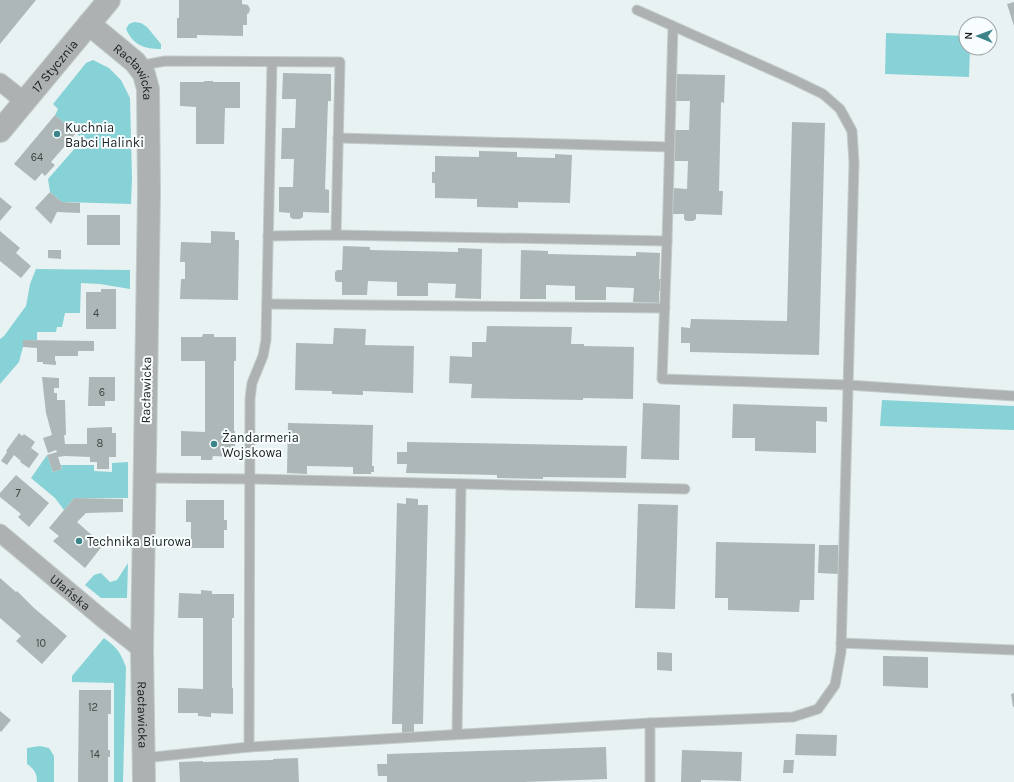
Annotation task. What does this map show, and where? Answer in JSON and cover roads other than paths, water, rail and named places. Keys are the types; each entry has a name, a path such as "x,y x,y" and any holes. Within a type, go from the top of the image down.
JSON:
{"street":[{"name":"17 Stycznia","path":"0,131 109,0"},
{"name":"Racławicka","path":"89,24 140,68 144,74 149,96 142,650 144,782"},
{"path":"0,82 24,101"},
{"name":"Ułańska","path":"0,533 142,650"}],"lane":[{"path":"144,758 249,747 650,723 793,717 818,709 835,684 841,652 854,162 852,131 840,109 823,94 637,10"},
{"path":"673,26 662,379 848,384 1014,396"},
{"path":"140,68 149,64 165,61 340,62 336,235"},
{"path":"249,747 250,399 252,383 263,356 266,340 272,62"},
{"path":"338,138 670,147"},
{"path":"268,236 336,235 667,241"},
{"path":"267,304 665,308"},
{"path":"145,478 685,489"},
{"path":"457,734 461,484"},
{"path":"841,642 1014,650"},
{"path":"650,723 650,782"}],"place":[{"name":"Kuchnia Babci Halinki","path":"57,134"},
{"name":"Żandarmeria Wojskowa","path":"214,444"},
{"name":"Technika Biurowa","path":"79,541"}]}
